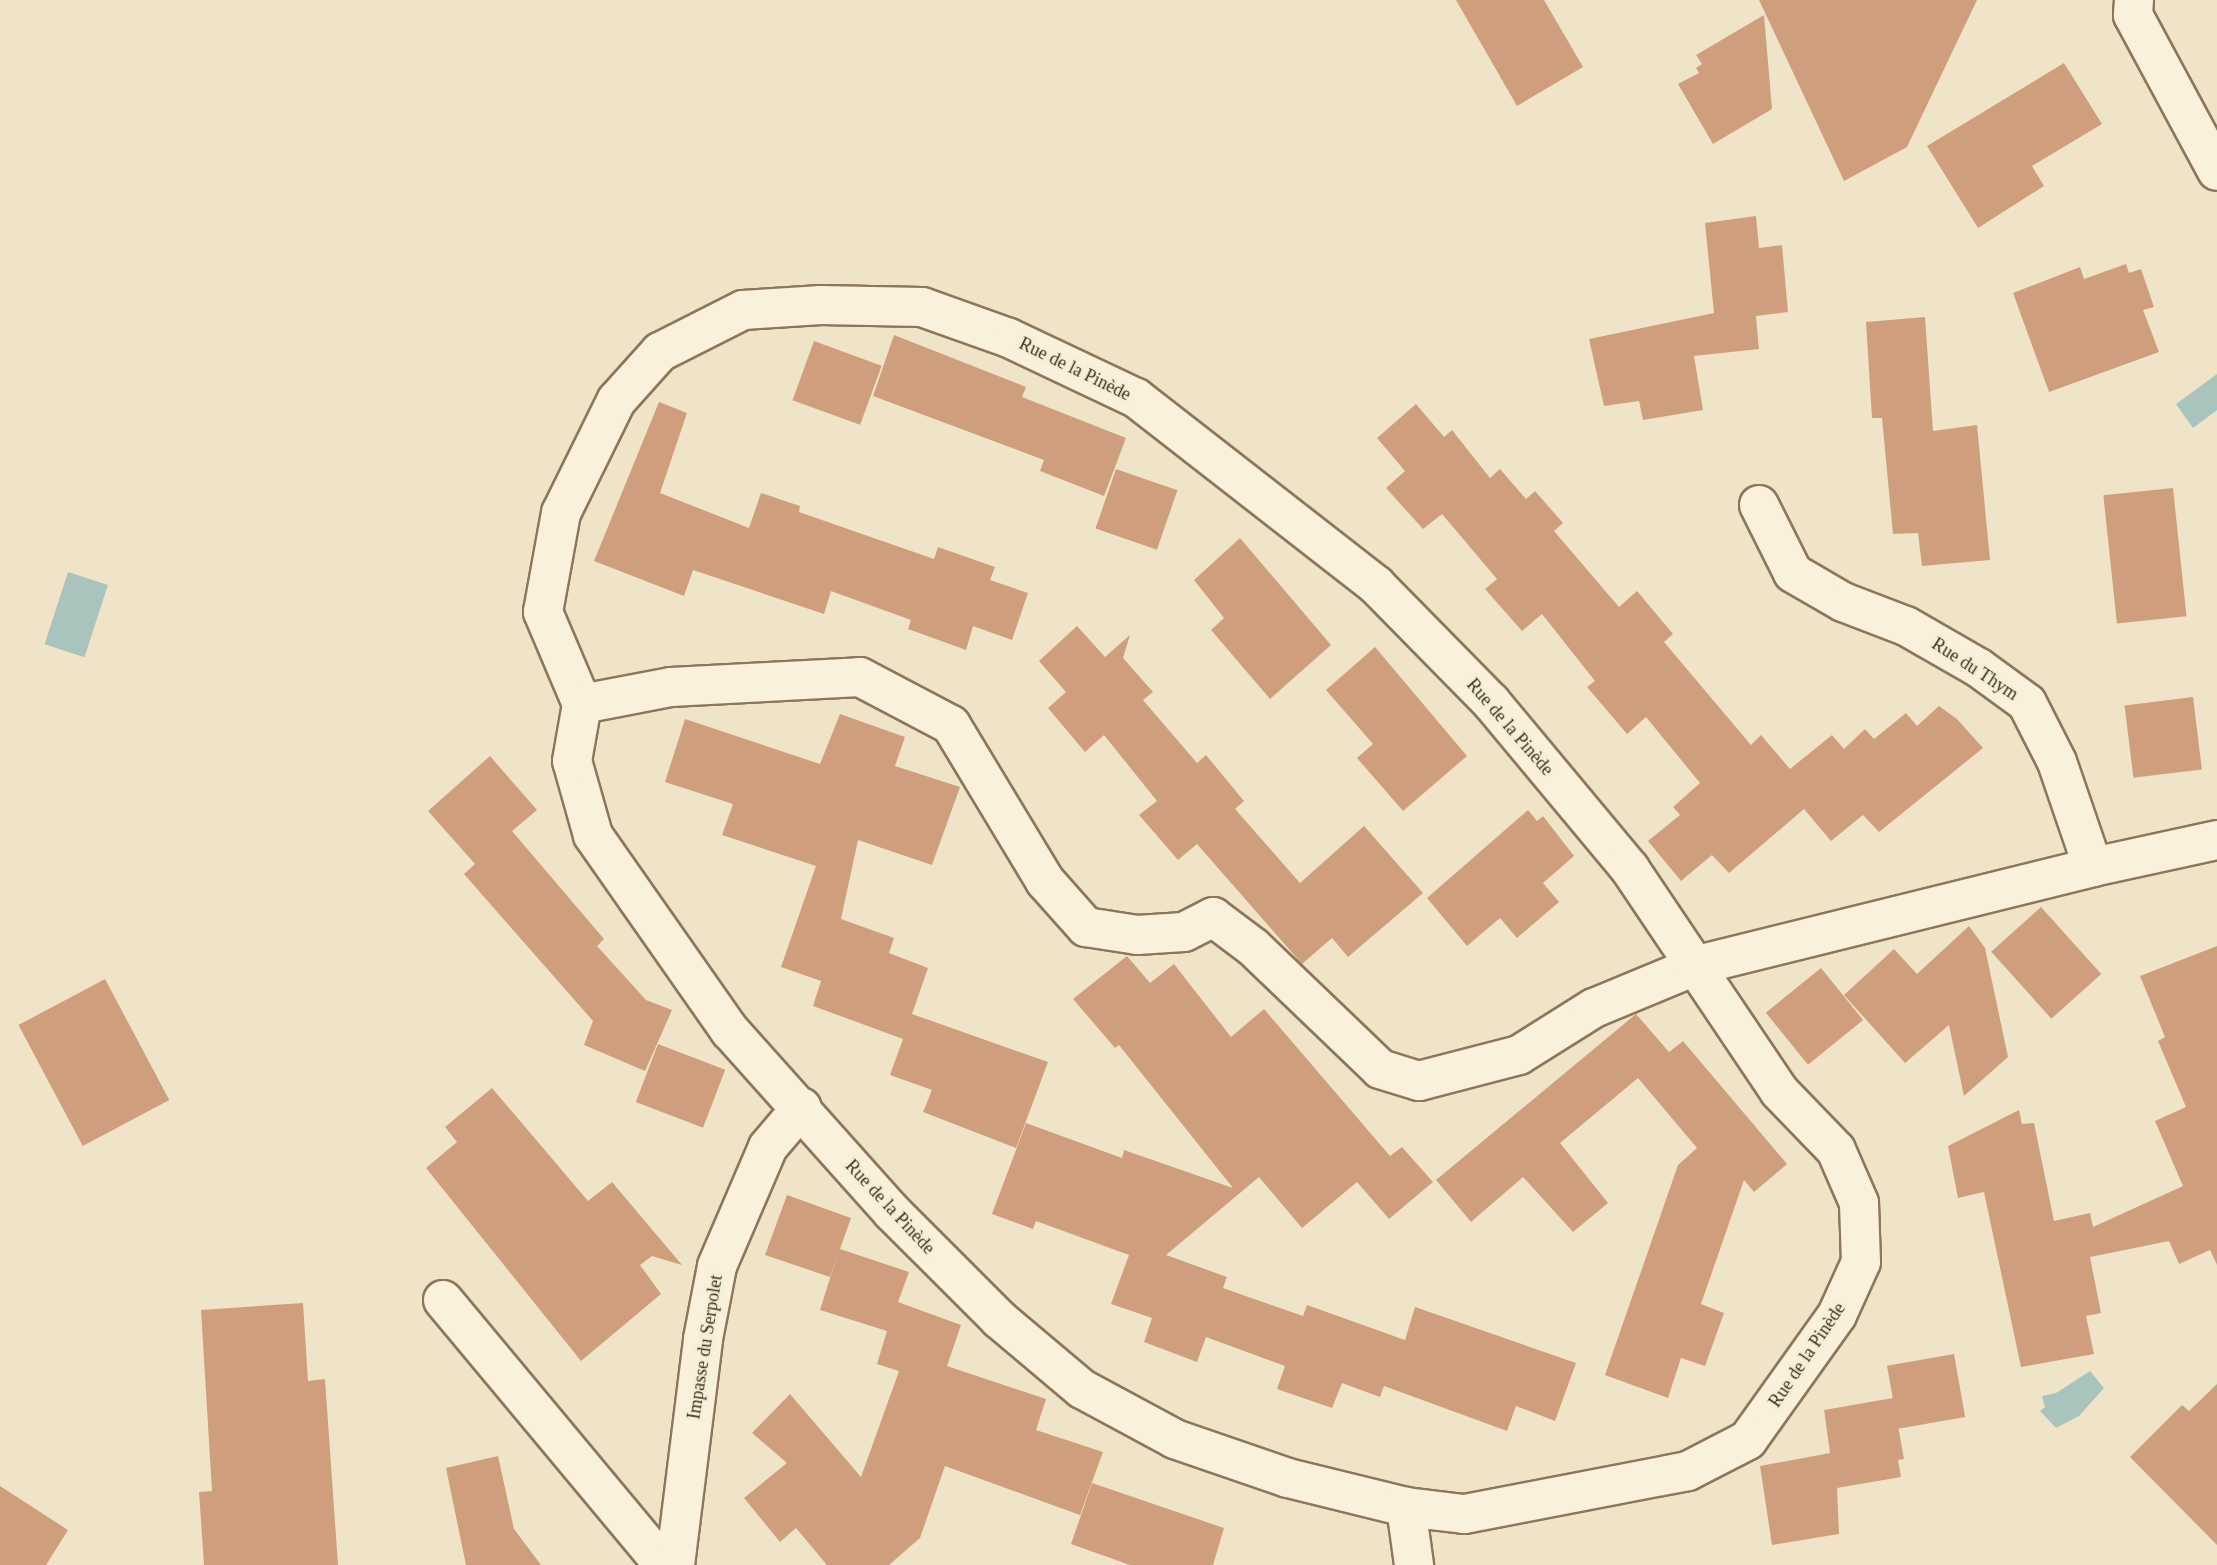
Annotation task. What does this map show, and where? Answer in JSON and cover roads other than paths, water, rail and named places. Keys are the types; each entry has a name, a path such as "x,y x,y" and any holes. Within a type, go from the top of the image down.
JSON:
{"street":[{"path":"2134,0 2133,15 2217,171"},
{"name":"Rue de la Pinède","path":"821,305 922,307 1009,338 1136,398 1376,585 1491,702 1630,869 1698,965 1779,1091 1836,1150 1859,1203 1861,1262 1838,1315 1748,1440 1688,1471 1464,1514 1406,1507 1288,1478 1175,1439 1082,1389 999,1319 892,1213 802,1107 730,1031 593,835 572,761 582,704 543,612 561,513 616,401 660,352 743,310 821,305"},
{"name":"Rue du Thym","path":"1759,505 1793,573 1843,602 1906,626 1979,668 2027,704 2057,762 2093,867"},
{"path":"582,704 671,687 790,684 860,677 951,725 1045,881 1086,927 1137,935 1184,932 1213,917 1253,947 1380,1069 1419,1081 1519,1055 1594,1008 1698,965 2093,867 2217,840"},
{"name":"Impasse du Serpolet","path":"675,1565 703,1339 717,1266 768,1147 802,1107"},
{"path":"443,1300 664,1565"},
{"path":"1406,1507 1414,1565"}],"water":[{"path":"2217,374 2217,410 2193,428 2176,404"},
{"path":"68,572 108,585 84,657 45,644"},
{"path":"2090,1371 2104,1388 2079,1416 2056,1428 2040,1411 2045,1407 2042,1396 2056,1393"}]}
